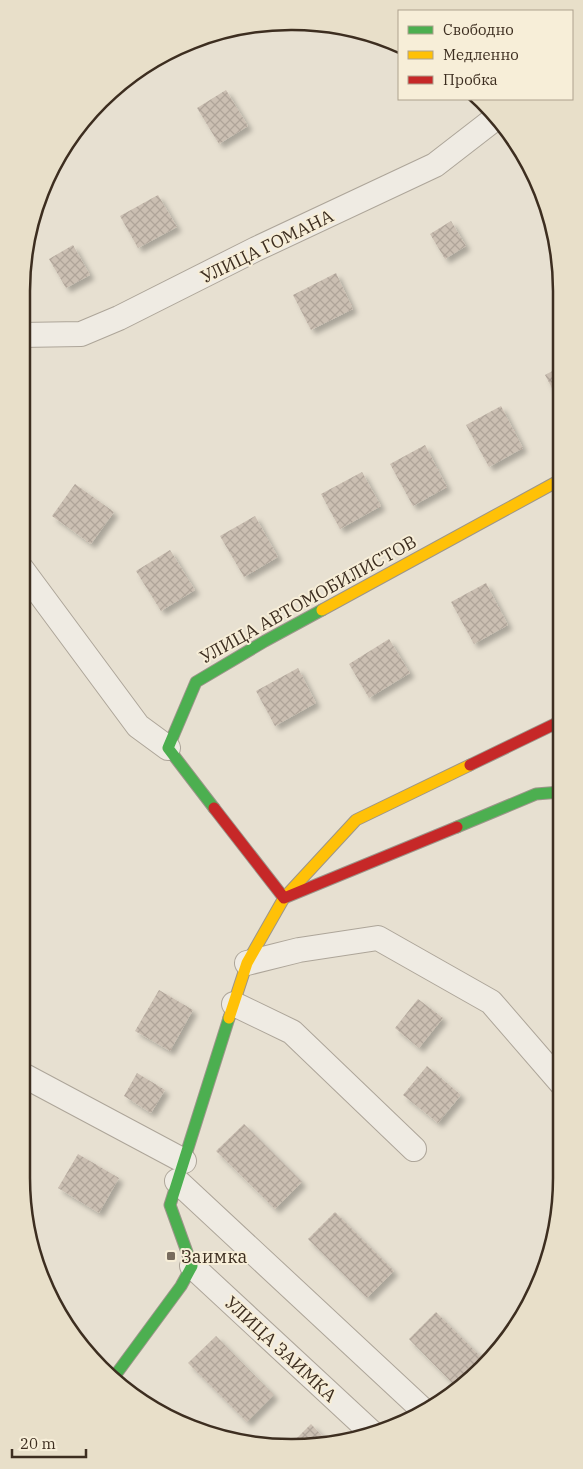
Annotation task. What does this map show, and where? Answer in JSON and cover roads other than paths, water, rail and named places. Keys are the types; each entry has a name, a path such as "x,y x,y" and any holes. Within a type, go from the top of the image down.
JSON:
{"street":[{"name":"УЛИЦА ГОМАНА","path":"30,335 81,334 119,318 256,249 435,165 491,122"},
{"name":"УЛИЦА АВТОМОБИЛИСТОВ","path":"168,748 196,682 265,641 553,484"},
{"path":"30,580 138,726 168,748 284,898"},
{"path":"117,1372 181,1286 192,1266 170,1205 247,963 284,898 356,820 553,725"},
{"path":"284,898 536,794 553,793"},
{"path":"247,963 299,950 378,938 491,1002 553,1074"},
{"path":"234,1004 292,1032 414,1149"},
{"path":"30,1079 180,1171 419,1406"},
{"name":"УЛИЦА ЗАИМКА","path":"192,1266 366,1428"}],"place":[{"name":"Заимка","path":"171,1256"}]}
